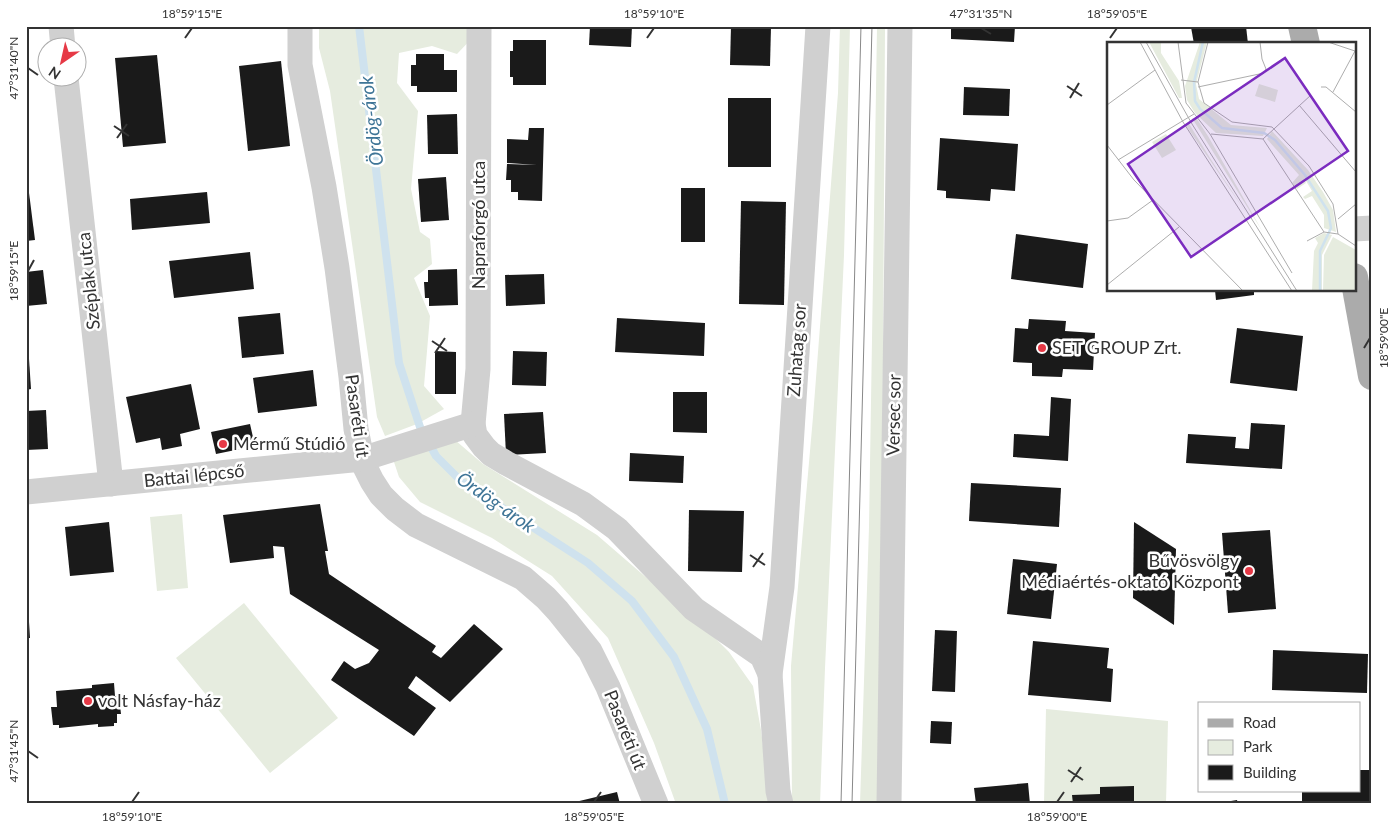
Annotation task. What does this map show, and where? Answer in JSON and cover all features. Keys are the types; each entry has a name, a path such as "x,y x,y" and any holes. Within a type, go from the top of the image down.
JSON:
{"main road":[{"path":"1302,26 1306,42"},
{"path":"1356,288 1372,376"}],"street":[{"name":"Pasaréti út","path":"300,26 300,65 324,187 337,268 356,429 365,467 381,495 404,517 416,525 523,578 546,598 569,624 590,651 608,687 656,804"},
{"name":"Napraforgó utca","path":"473,424 478,369 479,26"},
{"name":"Zuhatag sor","path":"780,804 770,674 782,587 818,26"},
{"name":"Versec sor","path":"889,804 900,26"},
{"name":"Széplak utca","path":"67,88 111,484"},
{"path":"1356,229 1372,228"},
{"name":"Battai lépcső","path":"26,492 362,459 473,424"},
{"name":"Zuhatag sor","path":"473,424 479,441 491,454 583,504 616,529 694,608 762,656 770,674"}],"green space":[{"path":"319,26 476,26 476,34 457,54 432,46 399,53 397,83 418,111 411,189 420,232 430,239 432,264 414,278 430,316 424,386 444,409 417,424 385,436 377,417 330,91 319,48"},
{"path":"840,26 850,26 844,255 820,804 792,804 791,666 813,417 838,93"},
{"path":"877,27 885,28 882,526 883,804 860,804 869,527"},
{"path":"455,440 483,464 597,535 687,610 729,652 753,686 761,730 770,804 676,804 654,743 608,638 552,576 492,538 420,502 399,477 393,459"},
{"path":"182,514 188,588 157,591 150,517"},
{"path":"244,603 338,718 270,773 176,658"},
{"path":"1046,709 1168,721 1166,804 1044,804"}],"building":[{"path":"590,26 632,26 631,47 589,45"},
{"path":"731,26 771,27 770,66 730,65"},
{"path":"951,26 1015,26 1014,42 951,39"},
{"path":"1246,26 1248,42 1194,42 1191,27"},
{"path":"513,40 546,40 546,85 513,85 513,77 510,77 510,51 513,51"},
{"path":"416,54 444,54 444,70 457,70 457,92 417,92 417,86 411,86 411,65 416,65"},
{"path":"157,55 166,143 123,147 115,58"},
{"path":"281,61 290,146 248,151 239,66"},
{"path":"964,87 1010,89 1009,116 963,115"},
{"path":"728,98 771,98 771,167 728,167"},
{"path":"457,114 458,154 428,154 427,115"},
{"path":"529,128 544,128 542,201 518,200 518,192 511,192 511,180 506,180 507,164 537,165 507,163 507,139 528,140"},
{"path":"940,138 1018,144 1015,191 991,189 990,201 946,198 946,191 937,190"},
{"path":"446,177 449,220 421,222 418,179"},
{"path":"28,185 35,240 26,241 26,186"},
{"path":"681,188 705,188 705,242 681,242"},
{"path":"207,192 210,223 132,230 130,199"},
{"path":"741,201 786,202 784,305 739,304"},
{"path":"1016,234 1088,244 1083,288 1011,279"},
{"path":"250,252 254,289 174,298 169,261"},
{"path":"457,269 458,305 429,306 429,298 425,298 424,282 428,282 428,270"},
{"path":"43,270 47,304 26,306 26,272"},
{"path":"544,274 545,304 506,306 505,275"},
{"path":"1215,291 1254,291 1254,295 1216,300"},
{"path":"280,313 284,354 242,358 238,317"},
{"path":"617,318 705,323 704,356 615,352"},
{"path":"1029,319 1066,321 1065,331 1095,333 1093,370 1063,369 1062,377 1032,376 1032,363 1013,362 1015,328 1028,329"},
{"path":"1237,328 1303,336 1297,391 1230,383"},
{"path":"435,351 456,352 456,394 435,394"},
{"path":"513,351 547,352 546,386 512,385"},
{"path":"29,359 31,389 26,390 26,360"},
{"path":"313,370 317,406 258,413 253,378"},
{"path":"191,384 200,429 180,434 182,446 162,450 160,438 136,443 126,397"},
{"path":"673,392 707,392 707,433 673,432"},
{"path":"1051,397 1071,399 1068,461 1013,457 1014,434 1049,436"},
{"path":"46,410 48,449 26,450 26,411"},
{"path":"543,412 546,453 506,455 504,414"},
{"path":"1251,423 1285,425 1282,469 1186,463 1188,434 1236,437 1235,448 1249,449"},
{"path":"250,424 255,446 216,454 211,432"},
{"path":"630,453 684,456 683,483 629,481"},
{"path":"971,483 1061,488 1059,527 969,521"},
{"path":"320,504 328,551 325,551 329,574 436,646 432,652 441,658 474,624 503,649 450,702 416,676 408,688 436,708 414,736 331,680 344,661 355,669 369,663 379,650 290,594 284,547 273,546 274,558 230,563 223,515"},
{"path":"689,510 744,511 742,572 688,571"},
{"path":"109,522 114,572 70,576 65,527"},
{"path":"1134,522 1176,549 1174,625 1133,598"},
{"name":"Bűvösvölgy Médiaértés-oktató Központ","path":"1270,530 1276,609 1228,613 1222,533"},
{"path":"1013,559 1057,564 1051,619 1007,614"},
{"path":"26,605 28,605 30,638 26,638"},
{"path":"935,630 957,631 955,692 932,691"},
{"path":"1033,641 1109,648 1107,668 1113,669 1111,702 1028,695"},
{"path":"1273,650 1368,654 1367,693 1272,690"},
{"name":"volt Násfay-ház","path":"114,683 115,696 119,696 121,714 117,714 117,723 114,723 114,726 98,727 98,724 59,728 59,725 53,725 51,707 57,707 56,691 92,688 92,685"},
{"path":"931,721 952,722 951,744 930,743"},
{"path":"1360,770 1372,770 1372,804 1302,803 1302,792 1360,792"},
{"path":"1028,783 1030,804 976,804 974,788"},
{"path":"1134,786 1134,804 1073,804 1072,795 1100,794 1100,787"},
{"path":"617,792 620,804 571,804 571,803"},
{"path":"1237,800 1238,804 1219,804 1219,803"}],"waterway":[{"name":"Ördög-árok","path":"359,26 399,363 420,427 436,456 461,481 588,563 632,601 674,657 707,729 725,804"}],"tram line":[{"path":"841,804 861,26"},
{"path":"852,804 872,26"}],"place":[{"name":"SET GROUP Zrt.","path":"1042,348"},
{"name":"Mérmű Stúdió","path":"223,444"},
{"name":"Bűvösvölgy Médiaértés-oktató Központ","path":"1249,571"},
{"name":"volt Násfay-ház","path":"88,701"}]}
